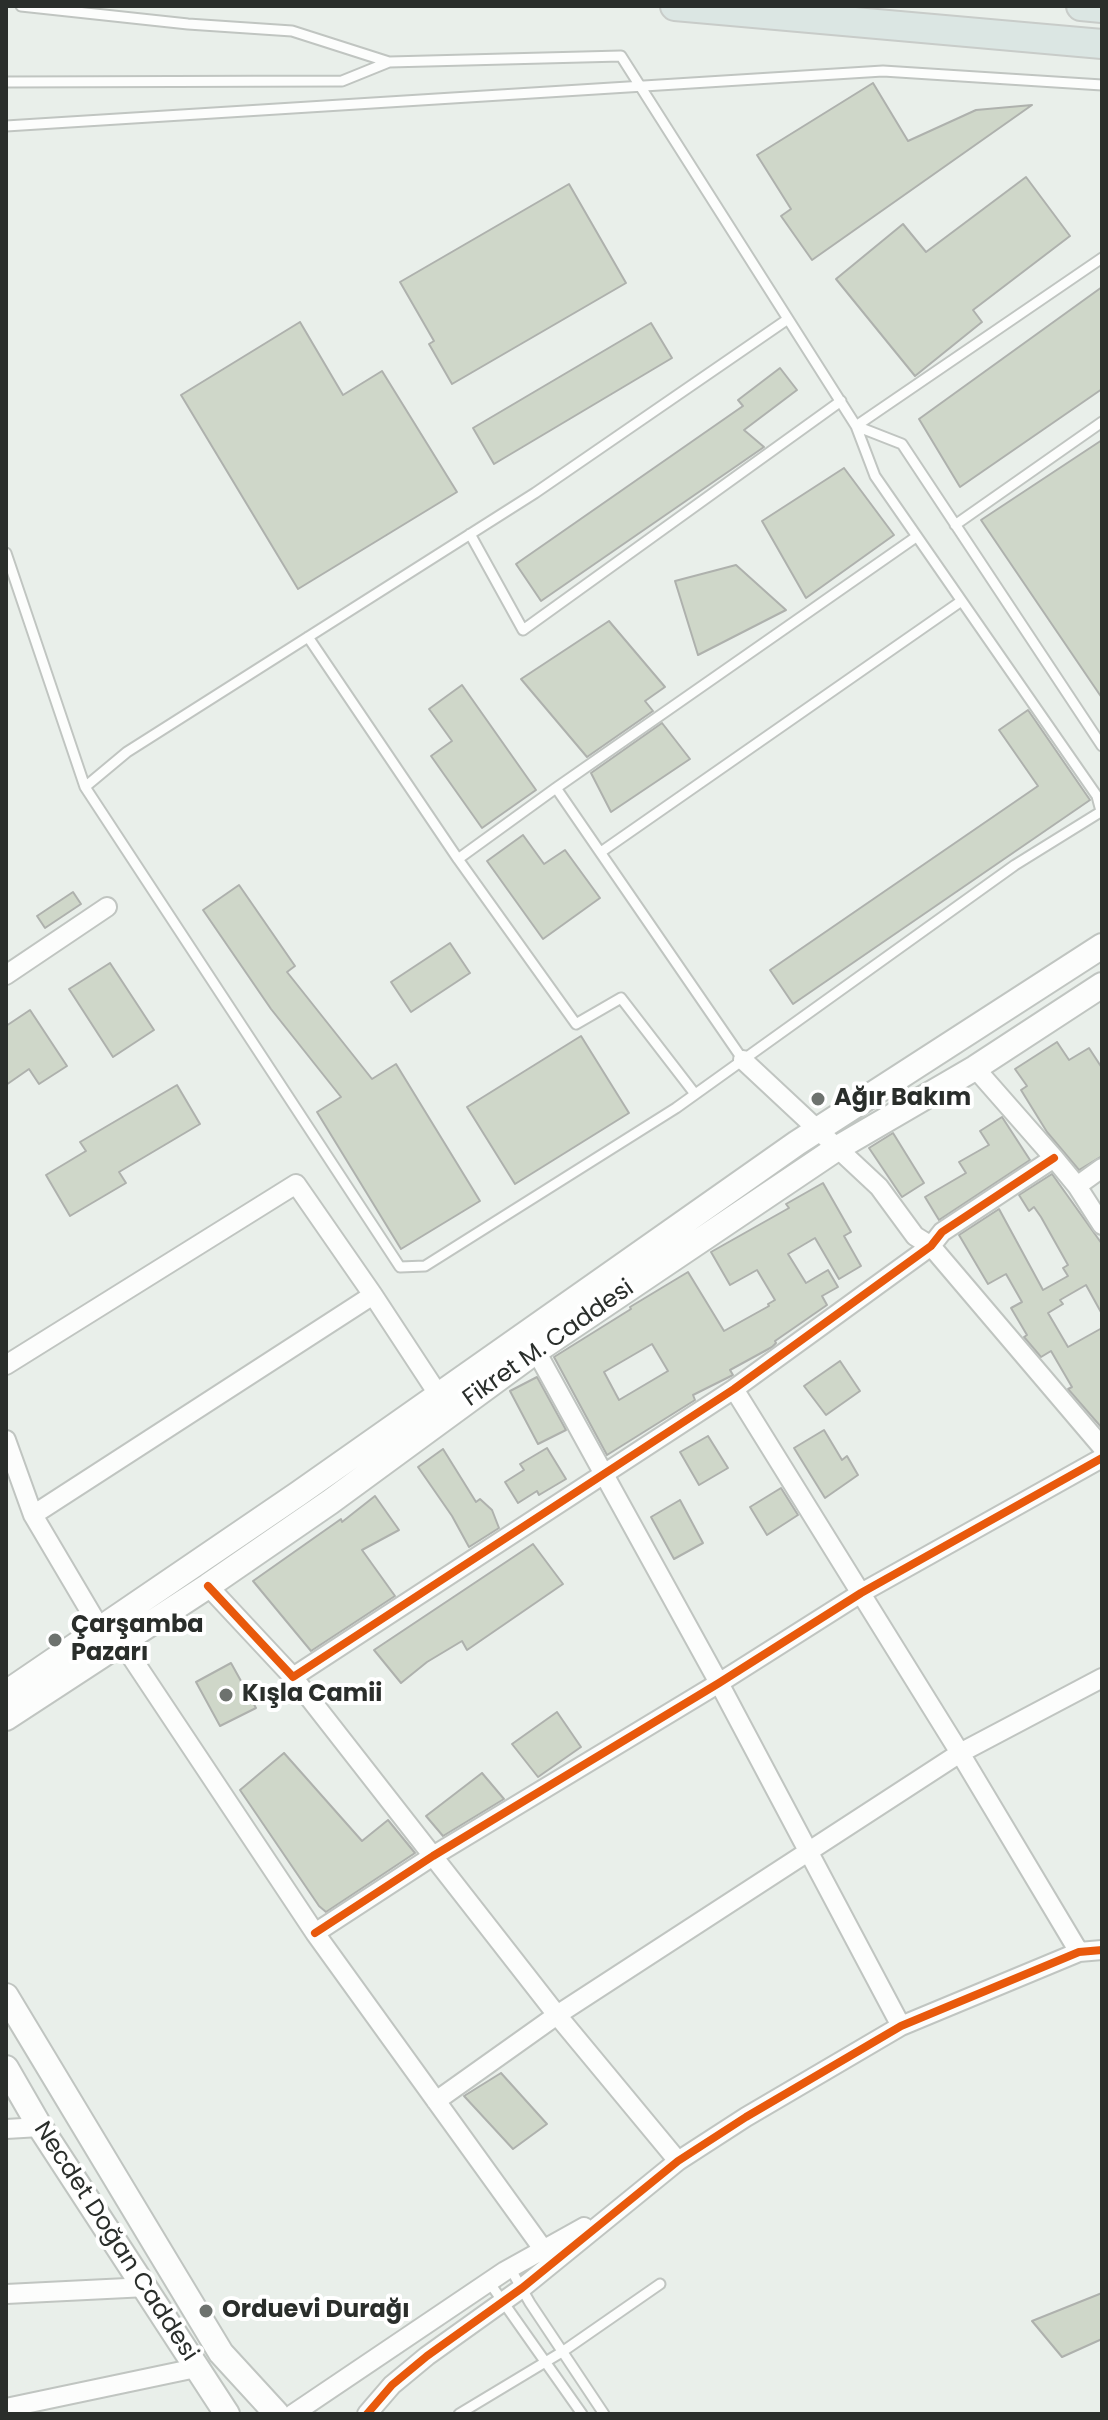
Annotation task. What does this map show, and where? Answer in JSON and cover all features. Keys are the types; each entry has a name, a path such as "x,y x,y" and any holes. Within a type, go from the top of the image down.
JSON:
{"main road":[{"path":"675,6 1102,44"},
{"path":"1081,6 1102,8"},
{"path":"6,1693 101,1630 817,1130 1102,946"},
{"name":"Fikret M. Caddesi","path":"6,1718 208,1586 330,1502 536,1351 836,1149 975,1068 1102,985"},
{"path":"6,1996 221,2353 277,2414"},
{"name":"Necdet Doğan Caddesi","path":"6,2068 40,2127 227,2414"}],"street":[{"path":"6,975 107,907"},
{"path":"743,1060 879,1187 915,1236 931,1246 1102,1447"},
{"path":"975,1068 1077,1186 1102,1225"},
{"path":"293,1677 734,1389 931,1246 942,1232 1054,1158"},
{"path":"1077,1186 1102,1168"},
{"path":"6,1365 296,1184 438,1394"},
{"path":"33,1515 373,1295"},
{"path":"536,1351 719,1683 901,2026"},
{"path":"734,1389 960,1753 1079,1952"},
{"path":"6,1440 33,1515 101,1630"},
{"path":"315,1933 433,1856 861,1593 1102,1458"},
{"path":"208,1586 293,1677 557,2015 678,2161"},
{"path":"122,1643 315,1933 543,2249"},
{"path":"436,2101 557,2015 960,1753 1102,1678"},
{"path":"367,2414 392,2385 427,2356 522,2288 678,2161 808,2078 901,2026 1079,1952 1102,1950"},
{"path":"6,2129 40,2127"},
{"path":"293,2414 510,2268 622,2207"},
{"path":"6,2294 147,2287"},
{"path":"6,2408 196,2368"}],"lane":[{"path":"6,553 85,787 400,1267 425,1266 695,1094 1015,865 1102,811 1097,796 875,476 856,426 841,401 621,56 389,62 292,31 188,24 21,6"},
{"path":"6,82 342,81 389,62"},
{"path":"6,126 883,71 1102,85"},
{"path":"856,426 1102,258"},
{"path":"85,787 127,752 535,493 788,319"},
{"path":"470,534 523,630 841,401"},
{"path":"955,525 1102,422"},
{"path":"856,426 902,444 1102,746"},
{"path":"458,859 916,537"},
{"path":"601,852 960,602"},
{"path":"308,637 458,859 576,1024 621,998 695,1094"},
{"path":"556,788 743,1060"},
{"path":"510,2268 604,2414"},
{"path":"489,2282 582,2414"},
{"path":"459,2414 562,2352 660,2284"}],"building":[{"path":"873,83 908,141 976,110 1032,105 812,260 781,216 791,209 757,155"},
{"path":"1026,177 1070,236 973,310 982,322 915,376 836,279 903,224 926,252"},
{"path":"569,184 626,283 452,384 429,344 434,341 400,282"},
{"path":"1102,287 1102,389 960,487 919,419"},
{"path":"300,322 343,395 382,371 457,492 298,589 181,395"},
{"path":"651,323 672,358 494,464 473,428"},
{"path":"780,368 797,390 744,430 764,447 541,601 516,564 743,406 738,400"},
{"path":"1102,440 1102,698 981,520"},
{"path":"844,468 894,535 806,598 762,521"},
{"path":"736,565 786,610 698,655 675,581"},
{"path":"609,621 665,687 645,701 653,711 587,757 521,679"},
{"path":"462,685 536,790 482,828 431,756 452,741 429,709"},
{"path":"1028,710 1090,800 793,1004 770,970 1038,786 999,730"},
{"path":"662,723 690,759 611,812 591,773"},
{"path":"523,835 544,864 565,850 600,898 543,939 487,861"},
{"path":"239,885 295,966 287,972 372,1079 396,1064 480,1201 401,1249 317,1112 341,1097 271,1009 203,910"},
{"path":"73,892 81,904 45,928 37,916"},
{"path":"450,943 470,973 411,1012 391,982"},
{"path":"110,963 154,1030 113,1057 69,989"},
{"path":"30,1010 67,1066 39,1084 29,1069 6,1085 6,1026"},
{"path":"581,1036 629,1113 515,1184 467,1107"},
{"path":"1057,1042 1069,1060 1089,1048 1102,1068 1102,1156 1079,1170 1047,1132 1021,1090 1027,1086 1015,1069"},
{"path":"177,1085 200,1124 119,1172 126,1183 70,1216 46,1175 86,1151 80,1142"},
{"path":"1002,1117 1030,1160 939,1220 925,1197 966,1173 959,1162 989,1145 980,1131"},
{"path":"893,1133 924,1183 902,1197 869,1148"},
{"path":"1052,1174 1102,1244 1102,1314 1086,1285 1060,1300 1063,1304 1048,1313 1068,1347 1102,1328 1102,1428 1068,1389 1072,1387 1051,1351 1041,1357 1024,1337 1027,1335 1011,1308 1022,1302 1006,1274 988,1284 959,1235 999,1209 1043,1290 1068,1276 1063,1268 1068,1265 1041,1217 1034,1207 1029,1211 1019,1195"},
{"path":"823,1183 851,1232 844,1236 861,1266 839,1279 815,1238 788,1254 806,1283 828,1270 838,1287 822,1296 827,1305 775,1341 772,1347 730,1370 733,1375 693,1395 695,1400 607,1455 554,1357 688,1272 724,1331 769,1306 775,1300 757,1270 730,1285 711,1252 789,1208 786,1204","holes":["652,1344 668,1371 619,1400 604,1372"]},
{"path":"840,1361 860,1391 826,1415 804,1386"},
{"path":"537,1377 566,1430 538,1444 510,1391"},
{"path":"824,1430 842,1460 847,1456 858,1475 825,1498 794,1448"},
{"path":"708,1436 728,1468 699,1485 680,1452"},
{"path":"547,1448 566,1479 518,1503 505,1482 524,1470 520,1464"},
{"path":"443,1449 476,1502 480,1499 492,1510 499,1528 469,1547 418,1467"},
{"path":"781,1488 798,1515 767,1535 750,1507"},
{"path":"375,1496 399,1530 362,1550 395,1596 311,1651 253,1581 341,1519 342,1522"},
{"path":"680,1500 703,1543 674,1559 651,1517"},
{"path":"533,1544 563,1584 467,1650 462,1641 427,1662 401,1683 374,1650"},
{"name":"Kışla Camii","path":"231,1663 256,1708 220,1726 196,1682"},
{"path":"557,1712 581,1747 538,1777 512,1744"},
{"path":"284,1753 362,1841 388,1820 415,1853 326,1912 240,1790"},
{"path":"482,1773 504,1799 443,1836 426,1816"},
{"path":"501,2073 547,2124 513,2149 464,2096"},
{"path":"1102,2293 1102,2339 1062,2357 1032,2321"}],"cycle path":[{"path":"208,1586 293,1677 734,1389 931,1246 942,1232 1054,1158"},
{"path":"315,1933 433,1856 861,1593 1102,1458"},
{"path":"367,2414 392,2385 427,2356 522,2288 678,2161 746,2117 901,2026 1079,1952 1102,1950"}],"place":[{"name":"Ağır Bakım","path":"818,1099"},
{"name":"Çarşamba Pazarı","path":"55,1640"},
{"name":"Kışla Camii","path":"226,1695"},
{"name":"Orduevi Durağı","path":"206,2311"}]}
